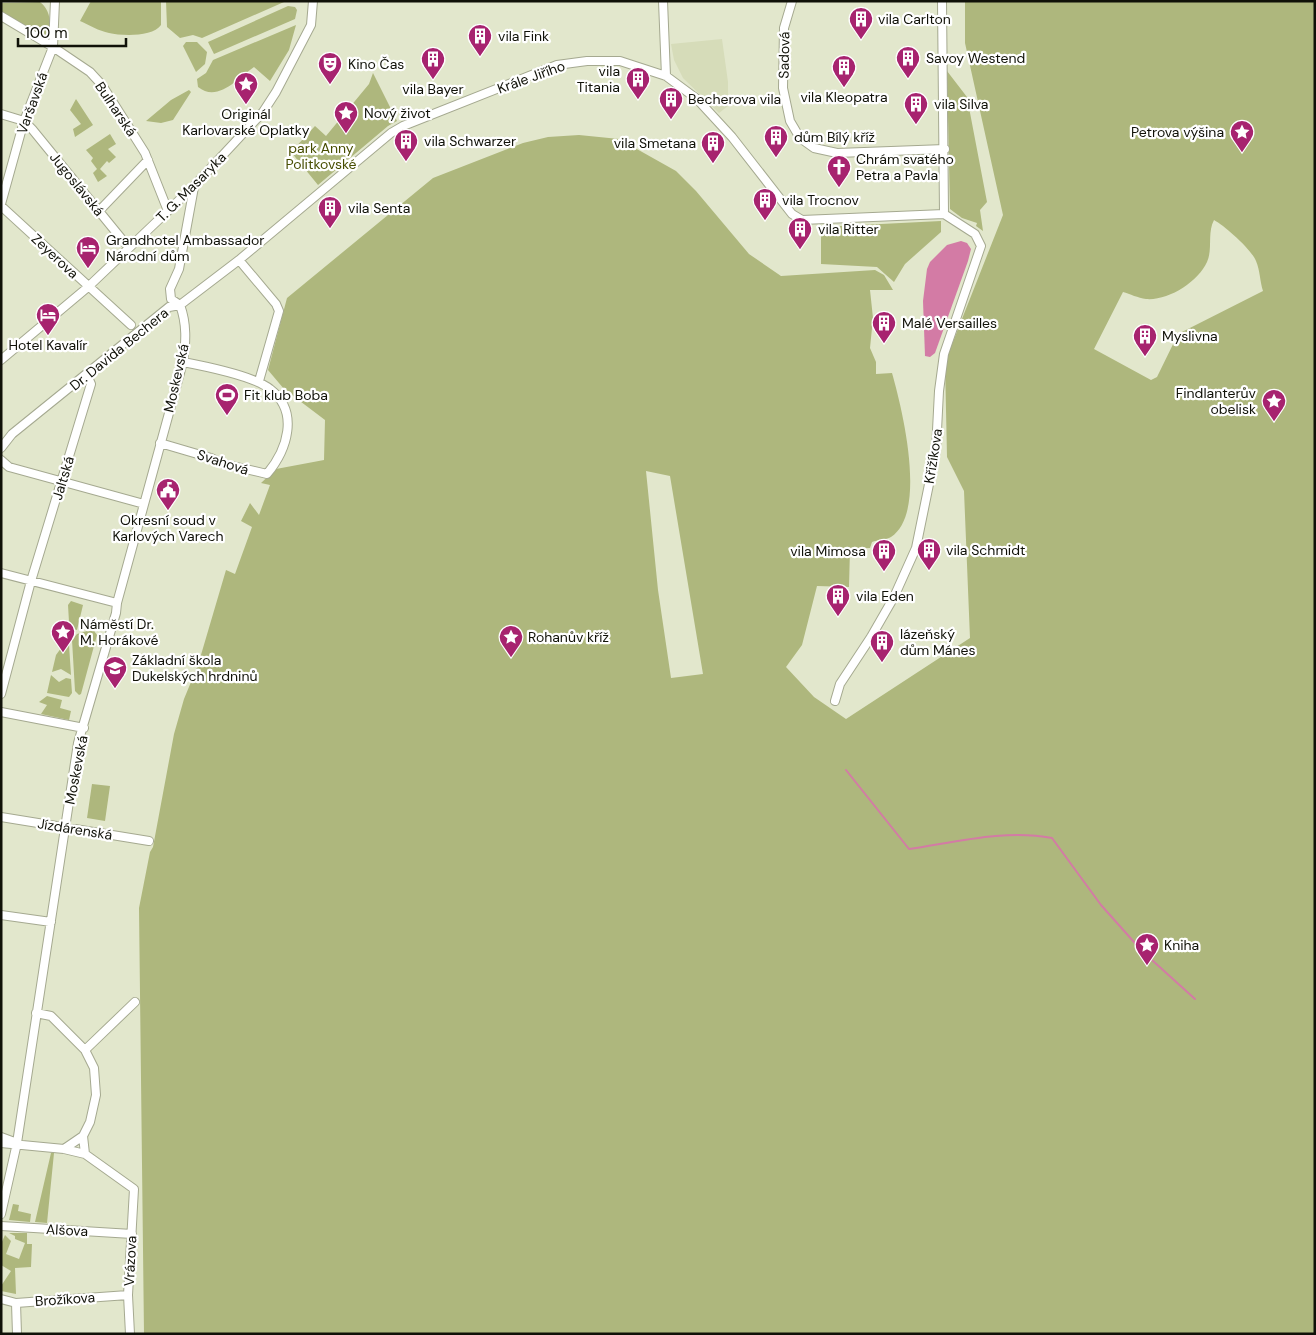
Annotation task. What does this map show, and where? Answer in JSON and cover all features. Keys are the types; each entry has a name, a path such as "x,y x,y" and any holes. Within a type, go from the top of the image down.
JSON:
{"street":[{"name":"Varšavská","path":"1,205 24,121 53,47 54,1"},
{"name":"T. G. Masaryka","path":"1,360 88,287 194,186 263,112 276,92 311,25 313,1"},
{"path":"663,1 666,76"},
{"name":"Sadová","path":"792,1 784,28 783,88 790,121 800,138 814,148 837,153 945,149"},
{"path":"942,1 945,149 944,214"},
{"name":"Bulharská","path":"1,16 90,72 102,85 149,163 168,211"},
{"name":"Krále Jiřího","path":"180,304 239,260 391,133 403,126 557,65 587,60 620,61 666,76 697,98 798,219 810,222 944,214"},
{"path":"1,114 24,121"},
{"name":"Jugoslávská","path":"24,121 129,248"},
{"path":"100,211 149,163"},
{"name":"Dr. Davida Bechera","path":"180,304 171,299 170,289 178,268 194,186"},
{"name":"Zeyerova","path":"1,205 131,325"},
{"name":"Křižíkova","path":"835,701 840,684 871,637 894,597 916,548 936,450 939,391 944,354 981,246 975,234 944,214"},
{"path":"239,260 276,304 279,311 258,381"},
{"name":"Dr. Davida Bechera","path":"1,448 8,438 169,307 180,304"},
{"name":"Moskevská","path":"1,1214 17,1144 78,743 84,728 116,613 117,603 183,362 186,343 180,304"},
{"name":"Svahová","path":"160,443 212,458 224,464 267,474 284,449 288,418 278,397 258,381 183,362"},
{"name":"Jaltská","path":"32,581 91,384 87,375"},
{"path":"1,460 9,467 144,504"},
{"path":"1,572 117,603"},
{"path":"1,694 32,581"},
{"path":"1,712 84,728"},
{"name":"Jízdárenská","path":"1,817 149,841"},
{"path":"1,915 51,922"},
{"path":"85,1050 135,1002"},
{"path":"36,1013 51,1016 85,1050 94,1068 96,1094 90,1122 83,1136 64,1149"},
{"path":"1,1136 17,1144"},
{"path":"1,1143 64,1149 85,1154 83,1136"},
{"name":"Vrázova","path":"85,1154 134,1189 128,1295 130,1334"},
{"name":"Alšova","path":"1,1226 132,1234"},
{"name":"Brožíkova","path":"1,1299 16,1303 128,1295"},
{"path":"16,1303 17,1334"}],"shaded area":[{"path":"722,39 728,82 728,99 726,100 728,106 719,113 683,78 674,60 671,44"},
{"name":"Malé Versailles","path":"961,241 967,243 971,249 968,261 935,353 930,357 925,356 923,301 927,269 930,262 947,245"}],"green space":[{"path":"91,1 161,1 161,25 151,32 137,35 115,34 102,31 80,21"},
{"path":"166,1 284,2 202,38 193,35 180,38 167,27"},
{"path":"965,1 1315,1 1315,1334 144,1334 139,908 150,852 153,847 174,734 184,699 198,665 226,570 235,574 252,527 241,521 250,503 259,515 270,485 261,483 276,469 324,460 325,420 284,389 268,370 287,298 433,178 523,143 548,137 579,135 619,139 676,171 696,191 749,254 781,276 875,270 884,275 893,290 870,290 873,318 870,348 876,362 876,374 892,373 896,389 906,434 909,459 910,484 908,506 902,524 891,537 872,542 870,548 850,549 849,587 817,586 802,645 786,667 814,697 846,719 970,638 964,491 947,457 945,362 1003,215 965,43","holes":["1214,220 1225,227 1253,256 1256,261 1263,291 1178,334 1157,377 1151,380 1094,349 1123,292 1146,299 1155,299 1181,289 1197,276 1209,257 1211,230","646,471 670,476 703,674 671,678 658,590"]},
{"path":"40,2 50,18 47,36 42,37 1,14 1,3"},
{"path":"288,6 295,7 297,10 295,19 214,54 208,42"},
{"path":"296,25 289,50 270,81 254,67 220,91 205,91 198,87 197,79 206,73 213,60"},
{"path":"186,42 197,42 207,52 205,64 196,72 183,46"},
{"path":"947,71 967,97 987,202 980,210 983,231 976,226 977,223 962,218 950,209"},
{"name":"park Anny Politkovské","path":"373,73 397,121 388,126 318,185 291,152 315,126 326,136 369,84"},
{"path":"189,90 191,92 173,120 161,123 146,121 171,100"},
{"path":"76,99 93,125 75,137 73,129 81,124 70,110"},
{"path":"110,134 116,144 108,149 116,157 109,163 107,161 100,169 107,176 98,182 93,173 97,169 91,161 93,158 86,150"},
{"path":"941,221 941,232 905,264 894,282 877,267 821,264 821,227"},
{"path":"71,601 83,605 77,630 73,629 69,622 68,605"},
{"path":"94,631 97,635 81,694 79,695 75,691 72,640 77,634"},
{"path":"64,644 69,645 71,675 61,669 52,672 56,655"},
{"path":"51,675 59,682 66,678 71,679 72,693 69,697 47,693"},
{"path":"47,696 62,700 60,708 71,711 69,720 41,714 47,705 39,702"},
{"path":"92,784 110,786 105,821 87,818"},
{"path":"51,1153 54,1153 47,1223 35,1222"},
{"path":"13,1204 19,1205 18,1211 31,1214 30,1222 9,1220"},
{"path":"9,1233 27,1233 27,1244 32,1244 31,1267 15,1268 16,1294 1,1291 1,1286 11,1271 1,1265 1,1244 5,1235 11,1241 6,1254 19,1259 25,1243 15,1239 15,1236"}],"waterway":[{"path":"846,770 909,849 999,836 1017,835 1052,838 1101,905 1142,951 1195,999"}],"place":[{"name":"vila Carlton","path":"861,40"},
{"name":"vila Fink","path":"480,57"},
{"name":"Savoy Westend","path":"908,79"},
{"name":"vila Bayer","path":"433,80"},
{"name":"Kino Čas","path":"330,85"},
{"name":"vila Kleopatra","path":"844,88"},
{"name":"vila Titania","path":"638,100"},
{"name":"Originál Karlovarské Oplatky","path":"246,105"},
{"name":"Becherova vila","path":"671,120"},
{"name":"vila Silva","path":"916,125"},
{"name":"Nový život","path":"346,134"},
{"name":"Petrova výšina","path":"1242,153"},
{"name":"dům Bílý kříž","path":"776,158"},
{"name":"vila Schwarzer","path":"406,162"},
{"name":"vila Smetana","path":"713,164"},
{"name":"Chrám svatého Petra a Pavla","path":"839,188"},
{"name":"vila Trocnov","path":"765,221"},
{"name":"vila Senta","path":"330,229"},
{"name":"vila Ritter","path":"800,250"},
{"name":"Grandhotel Ambassador Národní dům","path":"88,269"},
{"name":"Hotel Kavalír","path":"48,336"},
{"name":"Malé Versailles","path":"884,344"},
{"name":"Myslivna","path":"1145,357"},
{"name":"Fit klub Boba","path":"227,416"},
{"name":"Findlanterův obelisk","path":"1274,422"},
{"name":"Okresní soud v Karlových Varech","path":"168,511"},
{"name":"vila Schmidt","path":"929,571"},
{"name":"vila Mimosa","path":"884,572"},
{"name":"vila Eden","path":"838,617"},
{"name":"Náměstí Dr. M. Horákové","path":"63,653"},
{"name":"Rohanův kříž","path":"511,658"},
{"name":"lázeňský dům Mánes","path":"882,663"},
{"name":"Základní škola Dukelských hrdninů","path":"115,689"},
{"name":"Kniha","path":"1147,966"}]}
